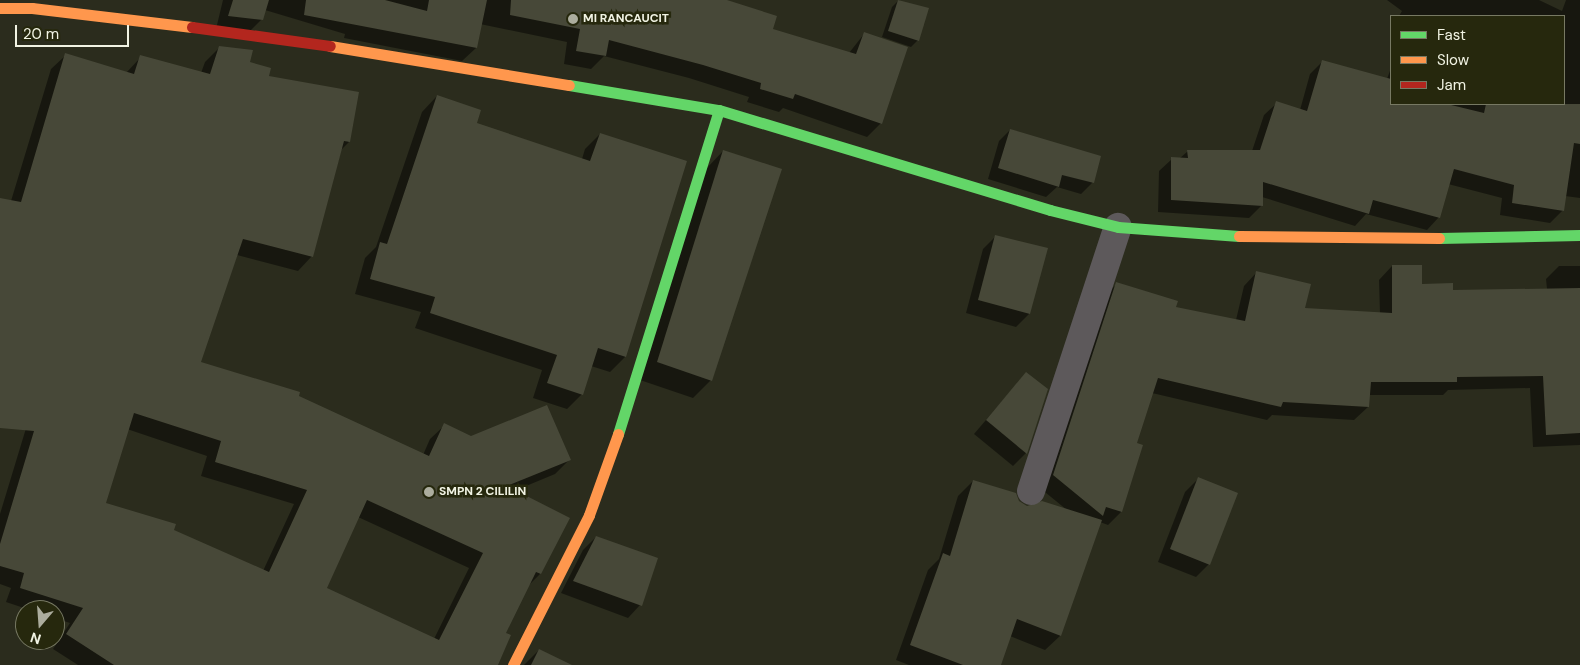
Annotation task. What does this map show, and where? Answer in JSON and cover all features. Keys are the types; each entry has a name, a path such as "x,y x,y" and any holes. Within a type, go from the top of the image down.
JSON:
{"main road":[{"path":"0,8 33,4 281,38 720,110 1041,207 1118,227 1255,237 1412,239 1580,235"},
{"path":"513,665 596,496 616,441 720,110"}],"street":[{"path":"1031,491 1118,227"}],"building":[{"path":"233,0 269,0 263,20 228,16"},
{"path":"306,0 385,0 427,11 429,0 487,0 477,48 304,15"},
{"path":"511,0 727,0 777,16 773,29 856,54 864,32 908,47 882,124 795,94 793,99 760,89 761,83 703,65 609,40 606,56 576,51 580,29 510,15"},
{"path":"898,0 929,8 919,41 888,31"},
{"path":"219,46 253,50 250,62 271,68 269,76 359,92 350,142 344,141 313,257 243,239 201,362 300,392 299,396 429,456 444,423 471,436 547,405 571,460 507,486 570,518 541,574 536,572 506,633 511,635 498,665 114,665 66,634 83,608 65,602 65,600 58,600 20,588 24,573 0,566 0,544 34,431 0,428 0,198 21,202 65,53 134,74 140,55 210,74","holes":["134,413 221,441 215,462 307,490 269,572 174,530 176,524 106,503","367,500 483,553 439,640 327,588"]},
{"path":"1322,60 1390,79 1390,105 1451,105 1484,113 1486,105 1580,104 1580,144 1574,143 1564,211 1512,203 1514,185 1454,169 1440,218 1373,200 1369,214 1263,182 1263,206 1171,200 1171,157 1188,158 1187,150 1260,150 1276,101 1307,111"},
{"path":"437,95 481,110 477,123 590,161 600,133 687,161 626,357 598,348 583,395 547,383 557,355 430,313 435,297 370,279 380,242 387,244"},
{"path":"1010,129 1101,156 1094,183 1062,175 1059,187 998,168"},
{"path":"723,150 782,169 712,381 657,362"},
{"path":"995,235 1048,248 1030,314 978,300"},
{"path":"1392,265 1422,265 1422,284 1453,283 1453,290 1580,288 1580,433 1546,435 1543,376 1457,377 1457,382 1371,382 1369,407 1283,402 1281,407 1158,378 1137,443 1143,445 1122,512 1106,507 1103,516 1053,475 1116,282 1178,301 1176,307 1245,321 1256,271 1311,284 1305,308 1392,313"},
{"path":"1026,372 1048,389 1027,454 986,420"},
{"path":"1198,477 1238,493 1210,565 1170,549"},
{"path":"973,480 1016,493 1019,501 1027,506 1042,501 1102,520 1061,636 1017,619 1001,665 963,665 910,645 943,553 950,556"},
{"path":"596,536 658,558 642,606 573,581"},
{"path":"539,649 572,665 531,665"}],"traffic: fast":[{"path":"569,85 719,110 1050,210 1118,227 1239,236"},
{"path":"618,434 719,110"},
{"path":"1439,238 1580,235"}],"traffic: slow":[{"path":"0,8 32,8 192,27"},
{"path":"330,46 569,85"},
{"path":"1239,236 1439,238"},
{"path":"513,665 589,515 618,434"}],"traffic: jam":[{"path":"192,27 330,46"}],"place":[{"name":"MI RANCAUCIT","path":"573,19"},
{"name":"SMPN 2 CILILIN","path":"429,492"}]}
